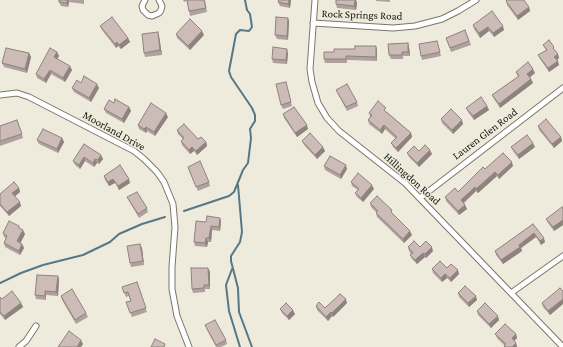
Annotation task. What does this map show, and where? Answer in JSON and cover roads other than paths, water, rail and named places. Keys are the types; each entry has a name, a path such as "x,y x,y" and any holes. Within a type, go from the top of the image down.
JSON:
{"street":[{"path":"145,0 142,6 143,10 148,15 152,16 159,13 161,10 162,6 159,0"},
{"name":"Hillingdon Road","path":"315,0 310,69 314,91 322,111 339,131 396,176 420,198 563,347"},
{"name":"Rock Springs Road","path":"313,23 393,28 415,26 442,19 476,0"},
{"name":"Lauren Glen Road","path":"420,198 563,88"},
{"name":"Moorland Drive","path":"0,95 17,93 29,97 134,151 144,158 157,172 164,182 173,204 175,227 172,289 177,316 189,347"},
{"path":"511,293 563,256"},
{"path":"20,347 36,326"}],"waterway":[{"path":"184,211 229,196 234,192 243,170 248,163 251,138 250,129 255,121 255,115 252,108 231,77 229,71 236,34 240,30 249,31 252,27 250,14 247,10 245,0"},
{"path":"238,185 242,232 240,242 231,256 231,261 238,288 239,312 252,347"},
{"path":"0,283 43,265 83,255 110,242 119,234 142,224 165,217"},
{"path":"232,269 226,285 229,311 240,347"}]}
